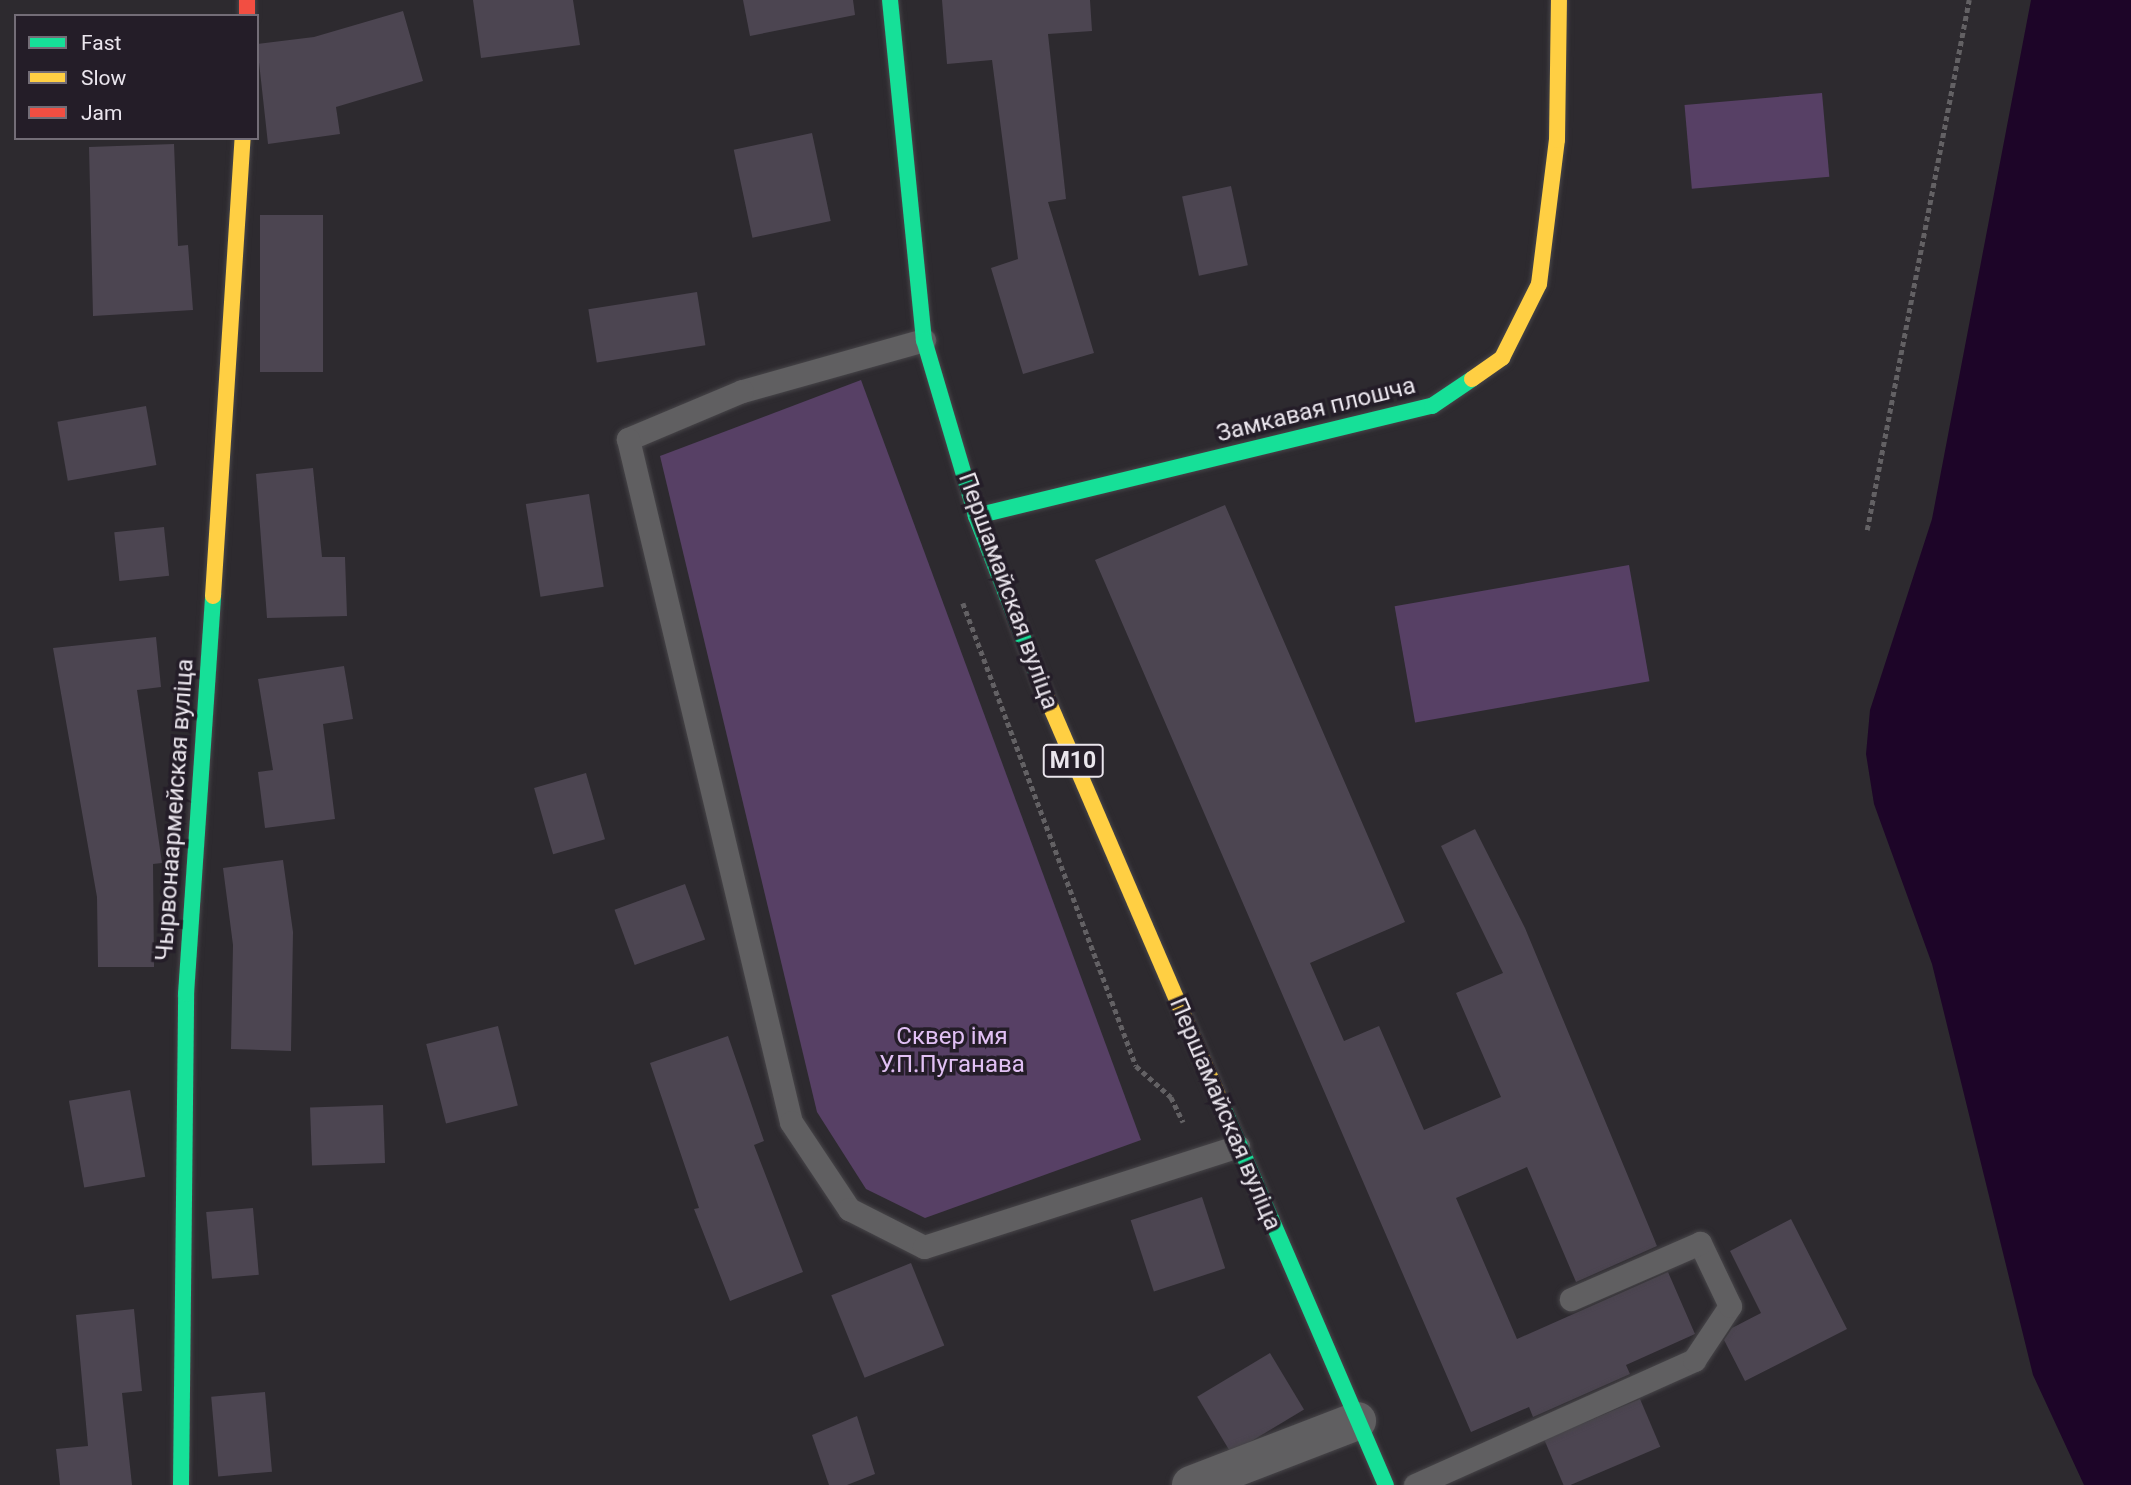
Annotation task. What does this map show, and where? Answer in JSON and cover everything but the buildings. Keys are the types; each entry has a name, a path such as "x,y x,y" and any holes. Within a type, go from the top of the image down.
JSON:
{"street":[{"name":"Першамайская вуліца","path":"890,0 924,340 976,516 1022,642 1386,1485"},
{"name":"Замкавая плошча","path":"976,516 1432,405 1502,358 1539,284 1557,140 1559,0"},
{"name":"Чырвонаармейская вуліца","path":"181,1485 186,993 243,140"},
{"path":"1191,1485 1357,1421"}],"lane":[{"path":"924,340 742,391 628,439 791,1122 849,1209 924,1247 1238,1146"},
{"path":"1415,1485 1694,1360 1730,1306 1700,1243 1572,1299"}],"path":[{"path":"1867,530 1969,0"}],"green space":[{"path":"1822,93 1829,177 1692,189 1685,105"},
{"name":"Сквер імя У.П.Пуганава","path":"861,380 1141,1140 925,1218 866,1189 817,1112 660,456"},
{"path":"1629,565 1649,681 1415,723 1395,606"}],"shaded area":[{"path":"2031,0 2131,0 2131,1485 2084,1485 2033,1375 1932,964 1874,804 1866,754 1870,710 1932,519"}],"traffic: fast":[{"path":"890,0 924,340 976,516 1040,682"},
{"path":"976,516 1432,406 1472,379"},
{"path":"181,1485 186,994 213,596"},
{"path":"1223,1107 1386,1485"}],"traffic: slow":[{"path":"1472,379 1502,358 1539,284 1557,140 1559,0"},
{"path":"213,596 243,140"},
{"path":"1040,682 1223,1107"}],"traffic: jam":[{"path":"247,0 247,14"}]}
